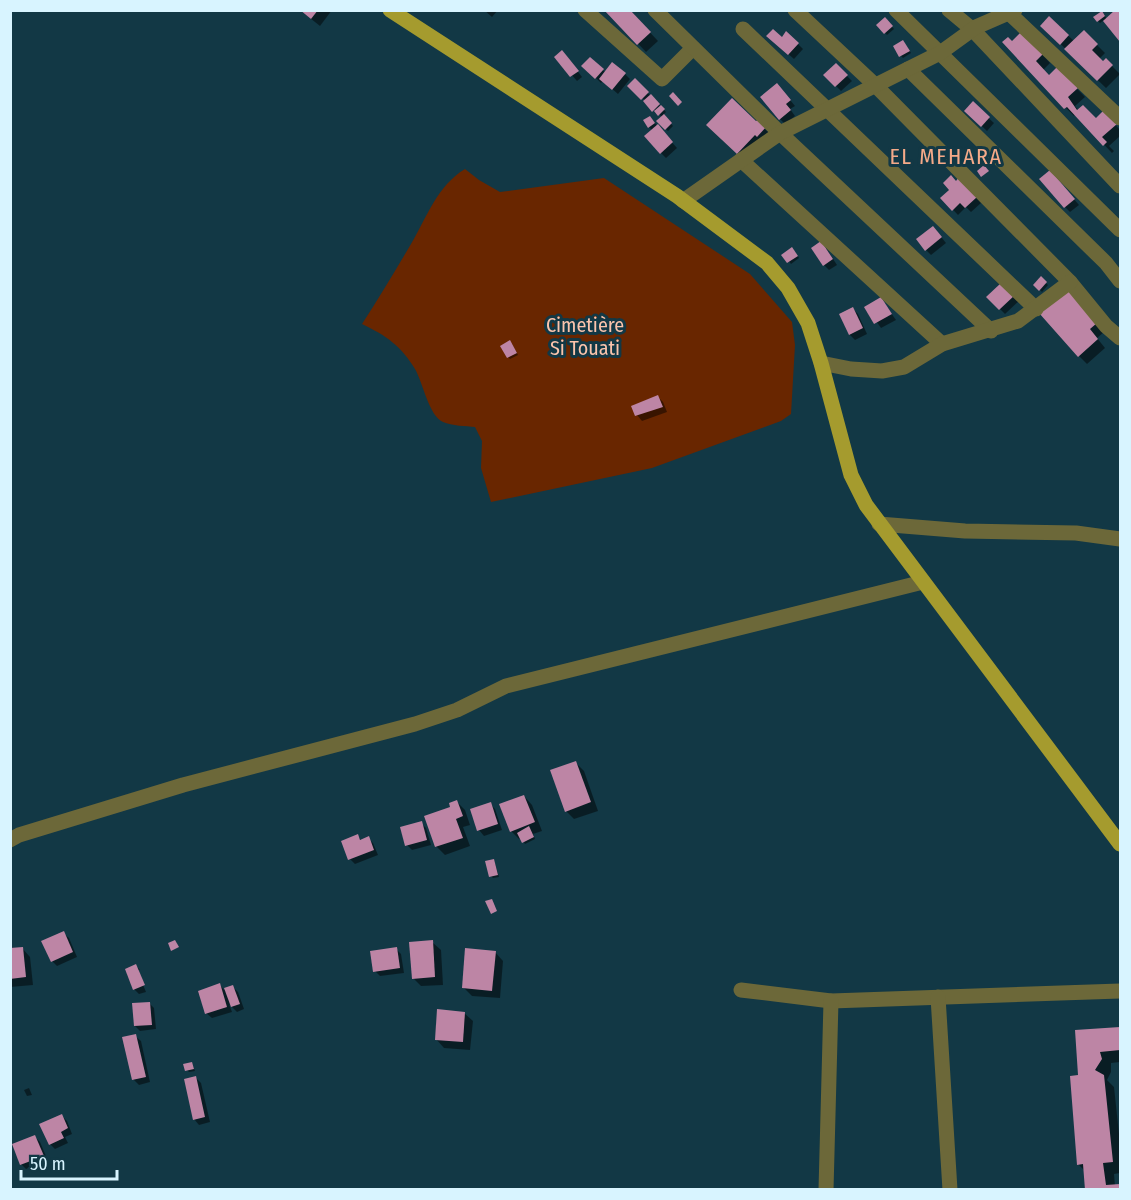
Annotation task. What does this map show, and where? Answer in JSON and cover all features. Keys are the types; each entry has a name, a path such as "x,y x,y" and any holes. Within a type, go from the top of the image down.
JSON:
{"main road":[{"path":"390,10 683,201 767,263 788,288 808,323 851,475 866,505 1120,844"}],"street":[{"path":"585,10 662,79 693,48"},
{"path":"655,10 780,133 991,331"},
{"path":"795,10 875,85 1070,282 1106,326 1120,338"},
{"path":"896,10 1120,230"},
{"path":"950,10 973,30 1120,186"},
{"path":"683,201 780,133 940,53 973,30 1012,12 1120,117"},
{"path":"743,29 1036,309"},
{"path":"908,69 1097,255 1120,281"},
{"path":"741,160 942,344"},
{"path":"821,363 851,369 882,371 904,367 942,344 1018,321 1070,282"},
{"path":"879,524 965,531 1076,533 1120,539"},
{"path":"10,840 19,835 183,785 414,724 457,710 507,686 923,582"},
{"path":"741,990 831,1001 1120,991"},
{"path":"938,997 950,1190"},
{"path":"826,1190 831,1001"}],"green space":[{"name":"Cimetière Si Touati","path":"465,169 500,192 604,178 750,274 792,322 795,345 791,414 781,421 652,468 491,502 481,468 482,441 475,427 451,424 438,419 430,406 415,369 404,354 386,337 362,324 440,193 455,176"}],"building":[{"path":"300,10 318,10 311,19"},
{"path":"604,10 630,10 651,32 637,45"},
{"path":"1115,10 1120,10 1120,42 1103,21"},
{"path":"1102,11 1105,16 1097,22 1093,17"},
{"path":"1049,16 1069,35 1060,45 1040,26"},
{"path":"885,17 893,26 884,34 876,25"},
{"path":"773,29 782,37 786,31 799,43 788,55 766,36"},
{"path":"1084,30 1098,44 1092,50 1103,61 1106,58 1113,65 1097,81 1064,49"},
{"path":"1022,31 1043,54 1036,61 1049,75 1058,66 1078,88 1068,97 1077,110 1083,105 1096,118 1104,110 1117,124 1102,137 1107,142 1103,146 1067,107 1064,109 1002,42 1008,37 1012,41"},
{"path":"903,40 910,51 899,57 893,46"},
{"path":"562,50 579,71 570,77 554,57"},
{"path":"590,57 604,69 595,79 581,66"},
{"path":"612,62 626,73 612,90 599,79"},
{"path":"836,63 848,75 835,87 823,75"},
{"path":"635,78 649,92 641,100 627,86"},
{"path":"777,83 791,100 786,104 791,110 779,120 760,97"},
{"path":"673,92 682,102 678,106 669,96"},
{"path":"651,94 660,104 652,112 643,101"},
{"path":"732,98 756,121 758,120 766,127 737,154 706,125"},
{"path":"973,101 990,117 981,127 964,111"},
{"path":"661,105 665,109 658,116 654,111"},
{"path":"664,114 672,123 665,130 656,121"},
{"path":"650,116 655,123 648,128 643,120"},
{"path":"658,124 673,142 660,154 644,136"},
{"path":"984,165 989,171 981,177 977,171"},
{"path":"1050,170 1075,199 1064,208 1039,179"},
{"path":"951,175 956,181 959,177 977,197 965,208 960,203 952,211 940,198 949,190 943,183"},
{"path":"933,226 942,237 925,251 916,239"},
{"path":"821,241 833,259 823,266 811,248"},
{"path":"792,247 798,256 787,263 781,255"},
{"path":"1041,276 1047,282 1039,291 1033,285"},
{"path":"1001,283 1016,294 999,310 986,297"},
{"path":"1067,289 1097,323 1090,329 1098,339 1078,357 1039,313"},
{"path":"881,297 892,314 874,324 864,307"},
{"path":"853,307 863,328 849,335 839,314"},
{"path":"510,340 517,353 507,358 500,346"},
{"path":"658,395 663,407 635,416 631,406"},
{"path":"576,761 591,802 565,812 550,770"},
{"path":"524,795 535,822 510,832 499,804"},
{"path":"457,800 463,816 456,819 463,838 435,847 424,816 450,807 449,803"},
{"path":"491,802 498,824 477,831 470,809"},
{"path":"422,821 427,840 405,846 400,827"},
{"path":"529,826 534,837 522,843 517,833"},
{"path":"358,834 360,840 369,836 374,850 348,860 341,841"},
{"path":"494,859 498,875 489,877 485,861"},
{"path":"492,899 497,911 491,914 485,901"},
{"path":"64,931 73,952 51,962 41,941"},
{"path":"175,940 179,947 171,951 168,943"},
{"path":"433,940 435,977 412,979 409,942"},
{"path":"23,947 26,977 10,979 10,948"},
{"path":"397,947 400,968 373,972 370,951"},
{"path":"465,948 496,951 492,991 462,988"},
{"path":"136,964 145,985 133,990 125,969"},
{"path":"220,983 227,1007 205,1014 198,991"},
{"path":"233,985 240,1004 231,1007 224,988"},
{"path":"150,1002 152,1025 134,1026 132,1003"},
{"path":"437,1009 465,1012 463,1042 435,1040"},
{"path":"1120,1027 1120,1050 1100,1052 1102,1059 1095,1070 1104,1075 1113,1162 1103,1163 1106,1185 1120,1184 1120,1190 1085,1190 1083,1164 1077,1165 1070,1076 1078,1075 1075,1030"},
{"path":"136,1034 146,1077 132,1080 122,1037"},
{"path":"192,1062 194,1069 185,1071 183,1064"},
{"path":"196,1076 205,1117 193,1120 184,1079"},
{"path":"62,1114 68,1128 61,1132 64,1138 49,1145 39,1124"},
{"path":"35,1135 44,1156 20,1165 12,1144"}],"district":[{"name":"EL MEHARA","path":"946,156"}]}
